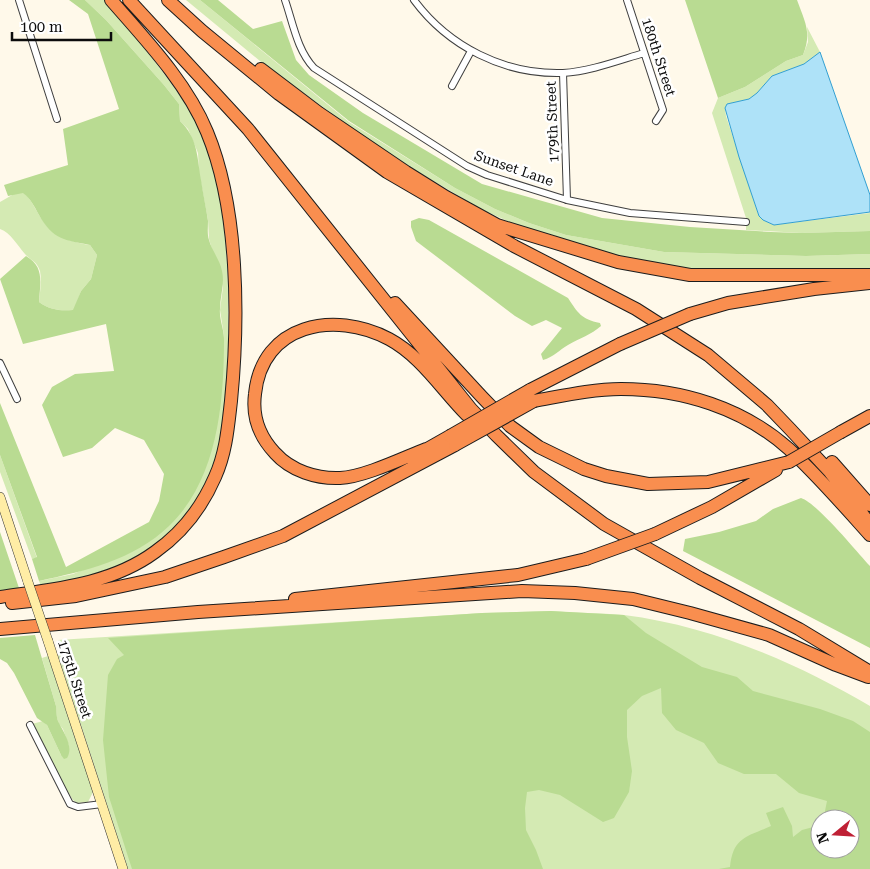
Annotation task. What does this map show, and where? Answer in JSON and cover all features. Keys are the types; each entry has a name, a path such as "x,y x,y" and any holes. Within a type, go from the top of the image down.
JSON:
{"highway":[{"path":"0,597 98,580 145,559 174,536 197,510 216,477 224,449 233,378 235,312 230,232 220,170 206,130 187,94 147,42 111,0"},
{"path":"129,0 248,129 471,409 534,472 604,524 700,578 799,629 870,672"},
{"path":"168,0 278,94 386,172 514,246 636,309 708,355 767,405 802,430 870,505"},
{"path":"202,31 224,39 312,108 389,162 446,197 497,225 618,262 690,275 870,275"},
{"path":"0,604 76,596 166,577 283,536 532,396 620,344 690,314 728,303 814,289 870,283"},
{"path":"372,287 397,305 510,426 558,458 606,476 648,484 708,482 759,474 789,462 870,416"},
{"path":"453,441 342,478 326,478 299,470 279,458 262,437 258,428 254,401 255,388 262,365 284,340 309,327 337,324 367,330 388,339 409,352 506,456 534,472"},
{"path":"532,396 640,390 676,394 720,407 747,420 788,448 809,468 870,535"},
{"path":"767,405 830,472 870,524"},
{"path":"224,557 325,505 426,449"},
{"path":"198,612 302,598 518,575 586,559 655,534 712,507 759,474"},
{"path":"0,630 198,612 522,591 575,593 634,599 769,636 870,678"}],"street":[{"path":"19,0 57,119"},
{"name":"Sunset Lane","path":"285,0 303,53 318,72 467,166 487,175 568,200 630,213 746,222"},
{"path":"414,0 437,26 470,51 508,66 532,71 563,73 601,66 644,53"},
{"name":"180th Street","path":"627,0 663,110 656,121"},
{"path":"452,86 470,51"},
{"name":"179th Street","path":"563,73 568,200"},
{"path":"0,364 17,399"},
{"name":"175th Street","path":"0,497 123,869"},
{"path":"30,724 70,804 78,807 102,804"}],"green space":[{"path":"69,0 85,0 106,20 179,104 180,121 186,127 196,148 208,221 208,238 222,271 220,313 224,335 224,363 220,413 208,463 198,486 185,507 169,526 155,538 125,556 74,573 39,581 32,559 37,557 0,455 0,403 66,567 149,522 159,501 164,474 144,440 115,428 92,448 63,457 42,405 52,387 75,374 114,371 106,324 23,344 0,279 26,256 32,260 39,270 39,302 55,309 73,310 81,291 91,279 97,255 90,245 60,238 49,230 26,195 23,193 8,196 4,185 68,165 63,129 119,109 88,14"},
{"path":"85,0 105,0 173,86 195,119 205,141 213,167 224,225 228,286 225,409 220,445 209,480 190,512 174,530 159,543 128,562 95,574 41,586 39,581 73,574 142,546 224,336 220,310 223,287 209,239 198,153 188,129 180,121 179,104 106,20"},
{"path":"186,0 200,0 349,122 455,188 495,209 529,223 566,235 664,252 806,256 870,254 870,270 724,273 654,267 518,226 481,209 415,170 353,129 260,61"},
{"path":"200,0 218,0 253,29 282,21 296,60 309,75 363,113 482,184 602,218 690,227 771,232 870,231 870,254 806,256 664,252 566,235 529,223 495,209 455,188 349,121"},
{"path":"685,0 797,0 805,21 807,34 803,55 786,61 745,87 718,98"},
{"path":"807,27 820,52 804,64 772,76 749,99 727,104 725,108 726,116 759,216 763,220 774,225 870,213 870,231 801,233 746,230 746,218 712,113 718,98 745,87 786,61 803,55 808,42"},
{"path":"23,192 45,224 56,234 69,240 90,245 97,255 91,279 81,291 74,310 55,309 39,302 41,278 39,268 11,236 0,229 0,202 14,194"},
{"path":"419,218 429,220 568,298 581,315 588,320 600,323 601,326 543,360 541,354 562,328 546,320 532,326 515,316 416,241 411,221"},
{"path":"0,455 37,558 32,559 0,472"},
{"path":"801,498 817,509 870,566 870,648 683,551 685,539 719,532 756,521 773,509"},
{"path":"0,532 19,588 0,591"},
{"path":"551,611 624,615 689,628 752,648 812,675 870,706 870,869 128,869 58,655 63,653 58,640 482,613"},
{"path":"551,611 624,615 646,633 702,667 737,677 753,691 820,709 853,721 870,732 870,869 719,869 730,867 734,849 743,839 771,826 766,813 783,807 792,826 793,837 802,830 810,828 810,859 860,859 860,809 825,809 827,801 799,793 776,774 744,774 718,763 704,743 676,730 662,713 661,688 642,696 627,710 627,737 632,771 629,792 614,818 603,822 560,795 539,790 527,792 525,808 526,830 543,869 132,869 109,797 103,740 108,675 117,659 124,655 108,638 482,613"},
{"path":"35,635 56,706 57,719 69,745 69,754 64,759 47,725 37,718 14,673 7,663 0,659 0,638"},
{"path":"48,656 93,792 88,802 77,803 73,800 62,783 32,724 43,721 47,725 61,755 69,746 57,718 56,706 42,658"}],"water":[{"path":"820,52 870,195 870,212 774,225 759,216 725,108 727,104 749,99 772,76 804,64"}]}
